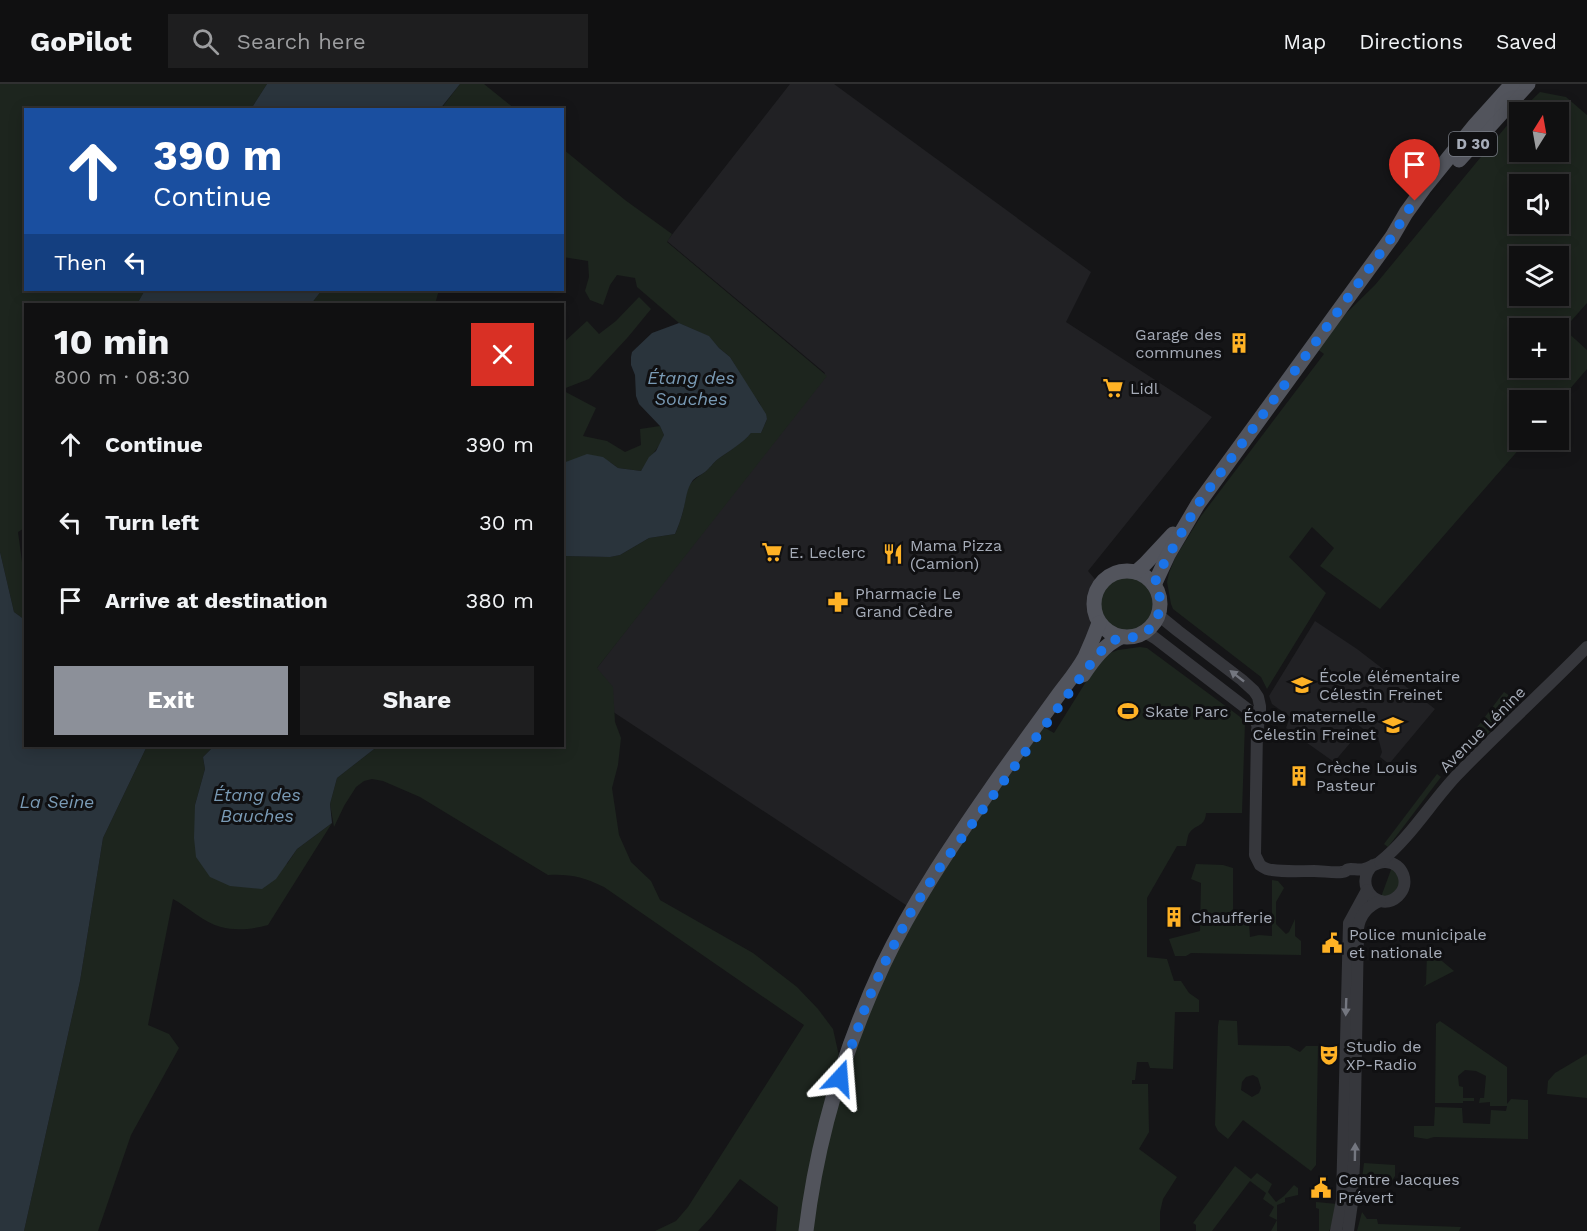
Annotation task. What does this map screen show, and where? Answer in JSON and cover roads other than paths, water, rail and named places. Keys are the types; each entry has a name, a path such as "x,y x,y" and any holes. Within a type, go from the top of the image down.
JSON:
{"main road":[{"name":"D 30","path":"1136,572 1198,504 1392,237 1406,213 1475,125 1512,84"},
{"name":"D 30","path":"1392,237 1528,84"},
{"name":"D 30","path":"1154,585 1168,555 1198,504"},
{"path":"1116,572 1136,572 1146,577 1154,585 1160,597 1159,614 1154,624 1145,632 1135,637 1121,637 1110,633 1100,623 1095,614 1094,602 1100,585 1107,577 1116,572"},
{"path":"806,1231 809,1201 828,1115 846,1059 884,964 911,912 989,791 1084,658 1100,623"},
{"path":"938,870 1089,666 1106,646 1121,637"}],"street":[{"path":"1159,614 1242,680 1258,697 1260,717 1255,855 1260,865 1271,870 1341,872 1392,863 1401,870"},
{"path":"1145,632 1251,712 1258,726"},
{"name":"Avenue Lénine","path":"1376,864 1392,853 1454,779 1587,647"},
{"path":"1348,1231 1354,1173 1358,928 1361,916 1374,903 1393,899 1402,892 1404,881 1400,858 1405,839"},
{"path":"1336,1231 1342,1200 1349,922 1366,888 1366,874 1376,864"},
{"path":"1341,872 1360,878 1370,895 1380,901"}],"water":[{"path":"267,84 460,84 441,108 252,108"},
{"path":"144,291 321,291 312,303 138,303"},
{"name":"Étang des Souches","path":"679,323 709,336 730,357 767,419 761,433 751,433 693,480 675,534 649,538 620,555 610,557 564,556 564,463 587,454 603,457 618,468 641,471 649,457 656,451 664,435 660,426 639,404 636,396 635,375 631,365 632,352 652,333"},
{"name":"La Seine","path":"0,552 14,612 24,619 24,747 147,747 103,838 80,981 24,1231 0,1231"},
{"name":"Étang des Bauches","path":"213,747 377,747 337,778 330,804 332,823 297,849 276,879 262,889 230,886 210,877 196,857 195,805 205,769 203,757"}],"place":[{"name":"Garage des communes","path":"1239,343"},
{"name":"Lidl","path":"1113,388"},
{"name":"E. Leclerc","path":"772,552"},
{"name":"Mama Pizza (Camion)","path":"893,554"},
{"name":"Pharmacie Le Grand Cèdre","path":"838,602"},
{"name":"École élémentaire Célestin Freinet","path":"1302,685"},
{"name":"Skate Parc","path":"1128,711"},
{"name":"École maternelle Célestin Freinet","path":"1393,725"},
{"name":"Crèche Louis Pasteur","path":"1299,776"},
{"name":"Chaufferie","path":"1174,917"},
{"name":"Police municipale et nationale","path":"1332,943"},
{"name":"Studio de XP-Radio","path":"1329,1055"},
{"name":"Centre Jacques Prévert","path":"1321,1188"}]}
